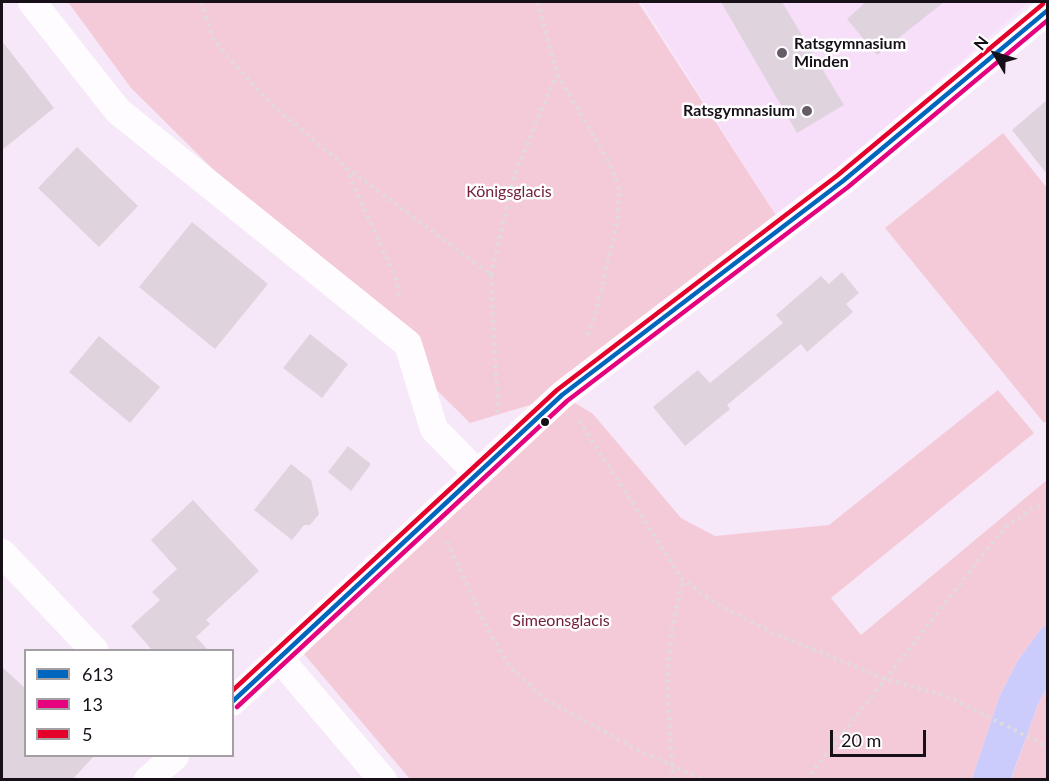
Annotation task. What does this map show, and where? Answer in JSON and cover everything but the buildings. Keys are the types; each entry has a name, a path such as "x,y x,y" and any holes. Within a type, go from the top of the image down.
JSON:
{"street":[{"path":"32,2 118,111 408,344 434,429 477,473"},
{"path":"234,700 562,395 834,187 1047,10"},
{"path":"2,553 92,649"},
{"path":"280,659 383,780"},
{"path":"148,780 174,757"}],"path":[{"path":"201,2 214,41 268,102 346,167 491,275"},
{"path":"538,2 557,74 609,162 618,188 618,219 594,320 585,341"},
{"path":"498,416 491,275 514,176 557,74"},
{"path":"346,167 396,279 408,344"},
{"path":"562,395 682,580 715,603 773,633 886,679 949,697 1047,747"},
{"path":"806,780 1005,527 1035,507 1047,505"},
{"path":"434,514 487,628 509,666 543,698 636,749 704,780"},
{"path":"673,780 667,677 673,623 682,580"}],"shaded area":[{"name":"Ratsgymnasium","path":"641,2 1029,2 779,220"}],"green space":[{"path":"68,2 638,2 779,220 562,395 593,414 681,518 715,536 829,525 998,390 1034,433 831,598 861,635 1047,480 1047,624 1017,662 1000,695 972,779 410,779 304,654 560,396 470,423 131,88"},
{"path":"1003,133 1047,188 1048,420 1044,423 885,228"},
{"path":"1047,688 1047,779 1011,780 1038,704"}],"water":[{"path":"1047,624 1047,688 1038,704 1011,779 972,779 1000,695 1017,662"}],"transit line":[{"name":"5","path":"234,689 557,390 838,175 1043,4"},
{"name":"613","path":"234,700 562,395 843,181 1048,10"},
{"name":"13","path":"237,707 567,401 848,187 1048,20"}],"place":[{"name":"Ratsgymnasium Minden","path":"782,53"},
{"name":"Ratsgymnasium","path":"807,111"}],"park label":[{"name":"Königsglacis","path":"509,192"},
{"name":"Simeonsglacis","path":"561,621"}]}
